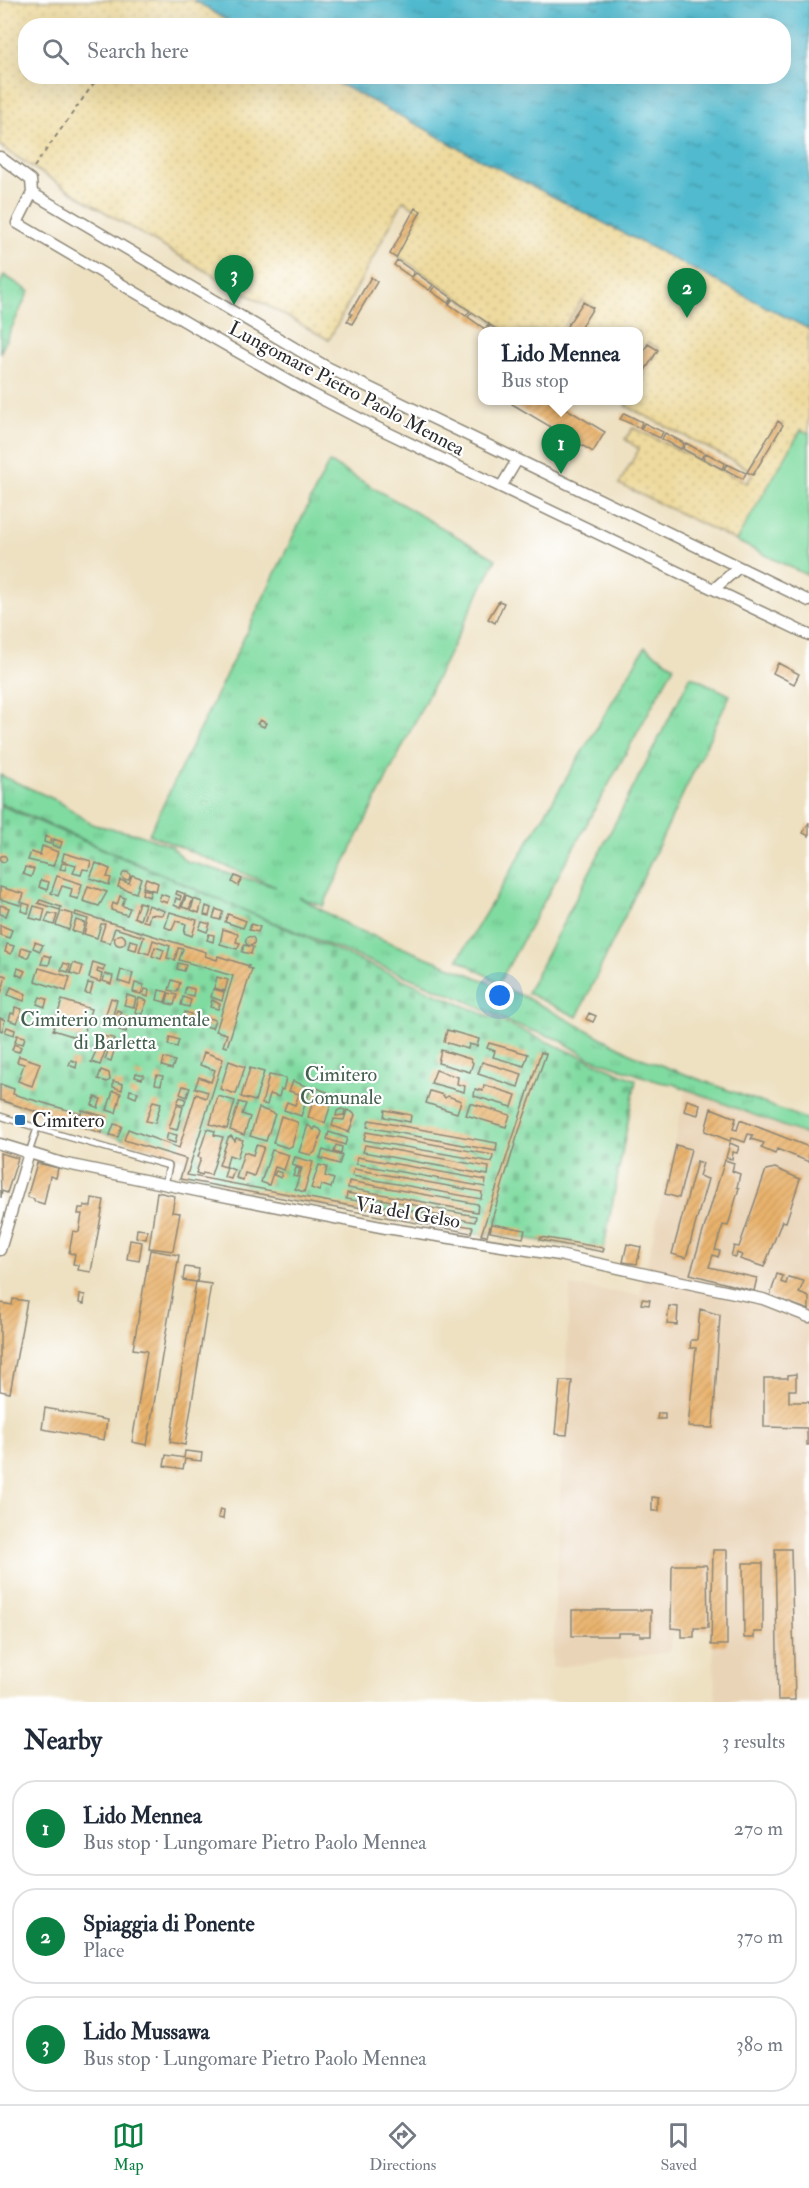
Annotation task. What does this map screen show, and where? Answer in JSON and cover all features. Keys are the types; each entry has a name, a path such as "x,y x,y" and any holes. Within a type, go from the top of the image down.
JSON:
{"street":[{"path":"0,157 29,178 32,193"},
{"name":"Lungomare Pietro Paolo Mennea","path":"809,601 327,367 32,193 17,223 208,335 312,394 809,635"},
{"path":"501,487 517,460"},
{"path":"714,589 738,568"},
{"name":"Via del Gelso","path":"0,1144 62,1163 386,1228 559,1255 763,1299 809,1317"},
{"path":"0,1250 29,1153"}],"lane":[{"path":"0,1116 169,1166 165,1184"},
{"path":"29,1153 37,1128"}],"path":[{"path":"29,178 94,84"}],"shaded area":[{"path":"686,1090 809,1130 809,1702 716,1702 712,1630 674,1633 669,1652 552,1668 570,1286 640,1295"}],"green space":[{"path":"4,275 29,291 0,353 0,284"},
{"path":"801,430 809,433 809,576 736,541"},
{"path":"329,462 496,559 323,906 299,897 351,927 523,996 636,1056 809,1120 809,1136 673,1084 659,1082 588,1057 558,1039 512,1024 467,1001 241,909 0,803 0,775 58,801 94,825 137,834 171,846 186,861 276,887 149,834"},
{"path":"645,647 674,666 499,983 458,959"},
{"path":"691,676 730,695 577,1017 527,993"},
{"name":"Cimitero Comunale","path":"0,805 636,1080 603,1252 489,1232 487,1236 180,1179 186,1159 0,1100"}],"sand":[{"path":"0,0 194,0 224,18 18,18 18,84 339,84 809,329 809,576 619,484 639,449 625,439 633,428 747,483 783,425 778,422 749,469 626,406 643,405 643,377 659,349 648,342 643,349 643,327 580,327 593,307 582,300 564,327 501,327 397,255 421,211 403,201 329,340 121,222 0,146"}],"water":[{"path":"194,0 809,0 809,329 339,84 791,84 791,18 223,18"}],"building":[{"path":"415,208 421,211 396,258 390,254"},
{"path":"397,260 414,272 411,277 394,265"},
{"path":"416,273 433,285 429,290 411,278"},
{"path":"371,277 377,282 352,324 347,321 352,314 350,313"},
{"path":"435,286 452,298 448,303 431,291"},
{"path":"453,299 470,311 466,316 449,304"},
{"path":"583,302 593,308 581,327 566,327"},
{"path":"472,312 489,324 482,327 468,317"},
{"path":"648,344 658,350 643,374 643,352"},
{"path":"514,405 560,405 605,432 593,452"},
{"path":"624,413 642,422 640,428 620,419"},
{"path":"778,421 783,425 753,475 747,472"},
{"path":"644,423 663,432 660,438 641,429"},
{"path":"665,433 684,443 681,449 662,439"},
{"path":"686,443 704,453 701,459 683,449"},
{"path":"706,453 725,463 722,469 703,459"},
{"path":"727,464 746,473 743,479 724,469"},
{"path":"499,601 504,603 495,623 488,619"},
{"path":"778,663 799,674 794,684 773,673"},
{"path":"260,720 266,723 264,727 257,724"},
{"path":"809,822 809,836 803,833"},
{"path":"45,836 52,839 50,844 44,842"},
{"path":"54,839 62,842 60,848 52,845"},
{"path":"42,846 58,852 53,866 28,860 31,852 40,855"},
{"path":"64,853 91,861 89,870 83,869 81,875 73,873 76,865 62,861"},
{"path":"3,855 7,859 3,863 -1,859"},
{"path":"62,863 67,864 65,870 60,869"},
{"path":"96,863 110,869 107,877 111,878 109,885 90,878"},
{"path":"25,867 34,869 31,877 23,874"},
{"path":"126,872 130,876 126,880 122,876"},
{"path":"132,875 141,878 136,893 118,887 120,880 129,883"},
{"path":"57,876 82,884 78,899 70,897 72,889 62,886 58,896 51,893"},
{"path":"235,876 242,879 238,886 232,882"},
{"path":"146,878 158,883 156,891 143,887"},
{"path":"41,880 49,882 47,890 39,887"},
{"path":"88,886 107,892 99,906 83,901"},
{"path":"0,887 24,894 20,905 0,899"},
{"path":"143,889 151,891 149,897 142,894"},
{"path":"177,891 185,894 180,908 174,905 176,898 180,900 181,896 176,894"},
{"path":"161,894 169,897 167,903 159,900"},
{"path":"120,896 125,898 122,906 130,908 127,915 111,910 113,903 117,905"},
{"path":"186,896 193,899 189,909 182,907"},
{"path":"194,899 202,902 199,913 191,910"},
{"path":"40,900 61,907 60,910 38,903"},
{"path":"139,902 145,904 140,920 134,917"},
{"path":"23,903 30,905 28,913 21,911"},
{"path":"0,905 9,908 6,916 0,914"},
{"path":"148,905 165,911 163,915 150,914 148,922 143,921"},
{"path":"34,906 45,909 42,921 30,918"},
{"path":"206,906 211,908 209,916 204,915"},
{"path":"216,909 223,912 220,920 213,918"},
{"path":"61,911 73,914 69,930 56,925"},
{"path":"76,912 206,952 205,956 217,960 218,956 249,966 248,968 252,969 227,1047 223,1046 227,1034 216,1031 233,976 179,960 183,949 178,948 175,960 167,958 170,946 153,940 149,954 139,951 144,937 115,928 110,943 100,940 105,924 101,924 97,938 84,934 88,919 75,915"},
{"path":"170,912 197,920 192,936 184,933 186,924 176,921 172,930 165,927"},
{"path":"49,913 57,915 54,925 45,922"},
{"path":"228,914 246,921 243,928 225,922"},
{"path":"76,920 85,923 82,934 72,931"},
{"path":"202,922 210,924 207,932 199,929"},
{"path":"251,924 260,927 258,932 249,930"},
{"path":"0,925 12,930 9,938 0,935"},
{"path":"223,929 238,934 236,942 240,943 237,949 220,944"},
{"path":"120,934 126,940 120,946 114,940"},
{"path":"209,934 214,935 213,942 207,940"},
{"path":"250,936 255,941 250,946 245,941"},
{"path":"130,940 138,942 136,950 128,948"},
{"path":"35,942 43,945 40,951 33,948"},
{"path":"7,944 14,946 11,954 5,952"},
{"path":"244,945 253,947 251,954 242,952"},
{"path":"22,947 31,950 28,958 20,955"},
{"path":"155,947 164,950 161,959 152,956"},
{"path":"44,955 51,957 49,965 41,964"},
{"path":"93,962 105,966 103,971 98,969 97,972 102,974 100,982 89,978"},
{"path":"64,963 70,965 68,972 61,970"},
{"path":"73,963 83,966 80,976 70,973"},
{"path":"178,963 186,965 184,971 177,969"},
{"path":"18,968 25,971 22,977 16,974"},
{"path":"39,968 70,977 66,991 35,981"},
{"path":"121,970 133,973 130,985 118,981"},
{"path":"0,974 6,976 1,994 0,994"},
{"path":"105,974 113,976 111,984 103,981"},
{"path":"217,977 228,980 225,991 214,988"},
{"path":"172,980 180,983 177,992 169,990"},
{"path":"88,983 93,984 90,994 85,993"},
{"path":"135,983 144,985 141,994 133,992"},
{"path":"11,987 26,994 24,1001 8,995"},
{"path":"186,987 194,989 193,996 184,994"},
{"path":"145,989 149,990 148,997 143,995"},
{"path":"213,989 224,992 222,1001 211,997"},
{"path":"159,990 168,992 165,1002 157,1000"},
{"path":"169,993 177,995 174,1005 166,1003"},
{"path":"127,995 136,998 134,1007 124,1005"},
{"path":"40,997 47,999 45,1007 37,1004"},
{"path":"183,997 191,1000 189,1007 181,1005"},
{"path":"111,998 117,1000 112,1019 105,1017"},
{"path":"139,998 147,1001 142,1014 135,1012"},
{"path":"62,1000 91,1009 82,1039 53,1030"},
{"path":"212,1000 220,1004 218,1009 210,1007"},
{"path":"15,1007 22,1009 17,1023 9,1020 11,1013 14,1014"},
{"path":"117,1010 122,1012 120,1017 130,1020 126,1032 117,1029 120,1020 114,1019"},
{"path":"185,1012 191,1014 188,1028 181,1026"},
{"path":"589,1013 596,1016 593,1022 586,1019"},
{"path":"205,1017 215,1020 212,1028 202,1025"},
{"path":"0,1018 5,1020 2,1031 0,1030"},
{"path":"150,1020 161,1023 160,1029 149,1026"},
{"path":"7,1027 15,1030 14,1035 5,1032"},
{"path":"447,1030 479,1039 477,1046 469,1044 468,1049 444,1042"},
{"path":"17,1035 25,1037 23,1044 15,1042"},
{"path":"100,1036 114,1038 112,1044 115,1045 114,1050 97,1044"},
{"path":"170,1037 179,1040 177,1047 168,1045"},
{"path":"489,1043 528,1054 524,1066 493,1057 495,1051 487,1048"},
{"path":"14,1044 21,1047 19,1052 12,1050"},
{"path":"98,1047 106,1049 100,1065 91,1062"},
{"path":"109,1049 114,1051 111,1061 105,1059"},
{"path":"441,1050 470,1059 473,1063 470,1072 438,1063"},
{"path":"204,1052 223,1059 187,1175 473,1227 471,1233 180,1179 186,1159 124,1140 128,1129 179,1148 196,1094 206,1098 208,1092 195,1088 199,1077 211,1082 215,1070 200,1065"},
{"path":"541,1052 546,1054 517,1137 487,1236 481,1235"},
{"path":"19,1056 40,1063 32,1086 18,1081 24,1064 17,1062"},
{"path":"164,1058 175,1061 172,1069 162,1066"},
{"path":"71,1060 77,1062 76,1068 69,1065"},
{"path":"229,1061 245,1067 236,1094 220,1089"},
{"path":"482,1062 522,1074 518,1087 478,1074"},
{"path":"250,1068 264,1072 255,1101 241,1097"},
{"path":"101,1070 109,1073 110,1080 107,1082 98,1079"},
{"path":"436,1070 458,1077 457,1084 465,1086 464,1092 431,1083"},
{"path":"136,1073 144,1075 142,1079 135,1077"},
{"path":"157,1075 163,1076 161,1085 155,1084"},
{"path":"269,1075 286,1078 279,1097 270,1094 267,1105 262,1104"},
{"path":"113,1081 123,1084 122,1090 113,1087"},
{"path":"293,1081 311,1088 301,1116 284,1110 287,1102 295,1105 299,1094 289,1091"},
{"path":"0,1084 14,1089 13,1094 81,1114 82,1110 106,1117 101,1133 0,1100"},
{"path":"484,1085 516,1095 512,1107 474,1096 475,1089 483,1091"},
{"path":"183,1086 190,1088 187,1097 180,1094"},
{"path":"317,1088 334,1095 325,1123 308,1117"},
{"path":"130,1090 138,1092 136,1098 129,1095"},
{"path":"113,1091 121,1093 116,1113 107,1110"},
{"path":"430,1091 443,1095 445,1098 448,1096 461,1101 457,1113 426,1103"},
{"path":"218,1096 235,1101 227,1129 210,1124"},
{"path":"95,1097 101,1099 98,1108 92,1105"},
{"path":"180,1097 186,1099 184,1105 177,1103"},
{"path":"687,1100 700,1104 698,1115 684,1111"},
{"path":"153,1101 161,1103 155,1123 146,1121"},
{"path":"239,1102 246,1104 242,1114 250,1117 244,1135 230,1130"},
{"path":"470,1103 510,1115 506,1127 466,1115"},
{"path":"177,1105 183,1107 177,1130 169,1128"},
{"path":"259,1108 275,1114 266,1141 250,1136"},
{"path":"711,1108 736,1118 733,1129 737,1130 740,1120 809,1147 809,1162 777,1149 775,1154 761,1148 764,1143 751,1139 753,1135 748,1134 745,1142 731,1138 730,1141 705,1131"},
{"path":"345,1110 344,1115 336,1116 337,1111"},
{"path":"347,1110 355,1115 349,1132 332,1126 334,1119 344,1120"},
{"path":"385,1110 411,1115 410,1122 384,1117"},
{"path":"281,1116 298,1124 292,1146 288,1148 273,1143"},
{"path":"369,1120 497,1143 496,1151 367,1127"},
{"path":"114,1124 122,1126 118,1137 110,1135"},
{"path":"308,1125 322,1132 315,1152 311,1155 299,1152"},
{"path":"207,1129 215,1131 214,1135 223,1137 211,1175 203,1173 202,1175 196,1173 201,1158 198,1157"},
{"path":"329,1132 347,1138 345,1145 327,1139"},
{"path":"366,1132 493,1155 492,1162 364,1140"},
{"path":"168,1133 177,1135 175,1143 166,1140"},
{"path":"231,1136 235,1141 236,1138 243,1140 237,1158 229,1155 226,1167 219,1165 228,1138"},
{"path":"730,1143 739,1147 737,1153 733,1152 732,1159 726,1158"},
{"path":"256,1145 264,1147 254,1176 245,1173 243,1180 236,1178 244,1152 253,1155"},
{"path":"336,1145 342,1147 341,1154 334,1152"},
{"path":"365,1145 489,1167 488,1175 363,1152"},
{"path":"676,1145 691,1149 679,1198 665,1194"},
{"path":"272,1150 289,1155 284,1170 275,1167 269,1185 261,1182"},
{"path":"323,1150 342,1156 339,1164 320,1158"},
{"path":"0,1153 18,1158 7,1193 2,1191 1,1198"},
{"path":"295,1157 313,1162 304,1192 295,1189 302,1168 292,1165"},
{"path":"357,1157 486,1180 485,1187 356,1164"},
{"path":"725,1160 734,1163 732,1171 740,1174 737,1187 739,1188 728,1226 723,1225 715,1250 720,1251 718,1257 713,1255 709,1267 757,1278 754,1291 690,1274"},
{"path":"697,1161 703,1163 699,1176 708,1179 686,1258 672,1254"},
{"path":"37,1163 58,1168 56,1178 50,1176 44,1204 27,1197"},
{"path":"319,1165 327,1167 325,1176 334,1179 331,1188 322,1185 319,1191 311,1188"},
{"path":"227,1167 234,1170 231,1179 224,1177"},
{"path":"296,1168 300,1169 297,1177 293,1176"},
{"path":"775,1168 800,1179 786,1222 782,1221 764,1267 740,1259 742,1255 737,1253 736,1257 731,1256 734,1246 739,1247 766,1170"},
{"path":"354,1169 482,1192 481,1199 352,1176"},
{"path":"276,1171 282,1173 281,1178 274,1175"},
{"path":"349,1181 478,1204 477,1212 348,1188"},
{"path":"157,1192 175,1196 172,1212 180,1213 173,1251 149,1248"},
{"path":"347,1193 476,1216 475,1222 346,1199"},
{"path":"92,1198 104,1200 91,1272 78,1270 79,1265 73,1264 75,1254 69,1253 73,1231 79,1232 82,1214 78,1214 79,1208 84,1208 84,1205 91,1207"},
{"path":"492,1224 525,1230 523,1238 490,1232"},
{"path":"137,1229 147,1230 146,1239 136,1237"},
{"path":"541,1237 604,1248 603,1252 540,1240"},
{"path":"130,1240 142,1242 139,1261 127,1259"},
{"path":"627,1244 641,1247 637,1264 623,1262"},
{"path":"150,1250 179,1255 147,1445 132,1442 147,1351 133,1349"},
{"path":"185,1267 199,1269 197,1282 211,1284 185,1445 170,1442 196,1282 183,1280"},
{"path":"777,1274 783,1276 781,1282 786,1284 788,1277 804,1281 799,1293 809,1297 809,1310 770,1296"},
{"path":"80,1294 85,1295 84,1304 79,1303"},
{"path":"13,1299 27,1301 10,1393 0,1391 0,1303 12,1305"},
{"path":"642,1299 650,1300 649,1305 641,1304"},
{"path":"669,1306 678,1307 677,1325 667,1324"},
{"path":"700,1309 720,1315 713,1428 688,1427 696,1348 690,1348 691,1340 697,1340"},
{"path":"796,1374 796,1390 789,1390 789,1402 809,1402 809,1445 807,1445 807,1428 764,1427 764,1378 788,1378 788,1375"},
{"path":"560,1381 572,1381 567,1435 555,1434"},
{"path":"45,1408 107,1420 104,1440 42,1429"},
{"path":"658,1413 665,1413 665,1419 657,1419"},
{"path":"185,1451 202,1453 201,1461 185,1459 183,1469 164,1466 166,1455 184,1458"},
{"path":"652,1497 659,1498 659,1511 652,1511"},
{"path":"220,1509 224,1510 223,1519 218,1518"},
{"path":"775,1549 791,1549 795,1700 778,1700"},
{"path":"713,1550 727,1550 727,1645 711,1645"},
{"path":"743,1563 763,1563 763,1632 754,1632 754,1638 744,1638"},
{"path":"673,1565 706,1565 707,1568 708,1628 694,1628 694,1637 682,1637 682,1629 671,1628"},
{"path":"572,1610 651,1610 651,1636 640,1636 640,1633 618,1633 618,1636 572,1636"}],"place":[{"name":"Lido Mussawa","path":"234,305"},
{"name":"Spiaggia di Ponente","path":"687,318"},
{"name":"Lido Mennea","path":"561,474"},
{"name":"Cimitero","path":"20,1120"}],"park label":[{"name":"Cimiterio monumentale di Barletta","path":"115,1030"}]}
